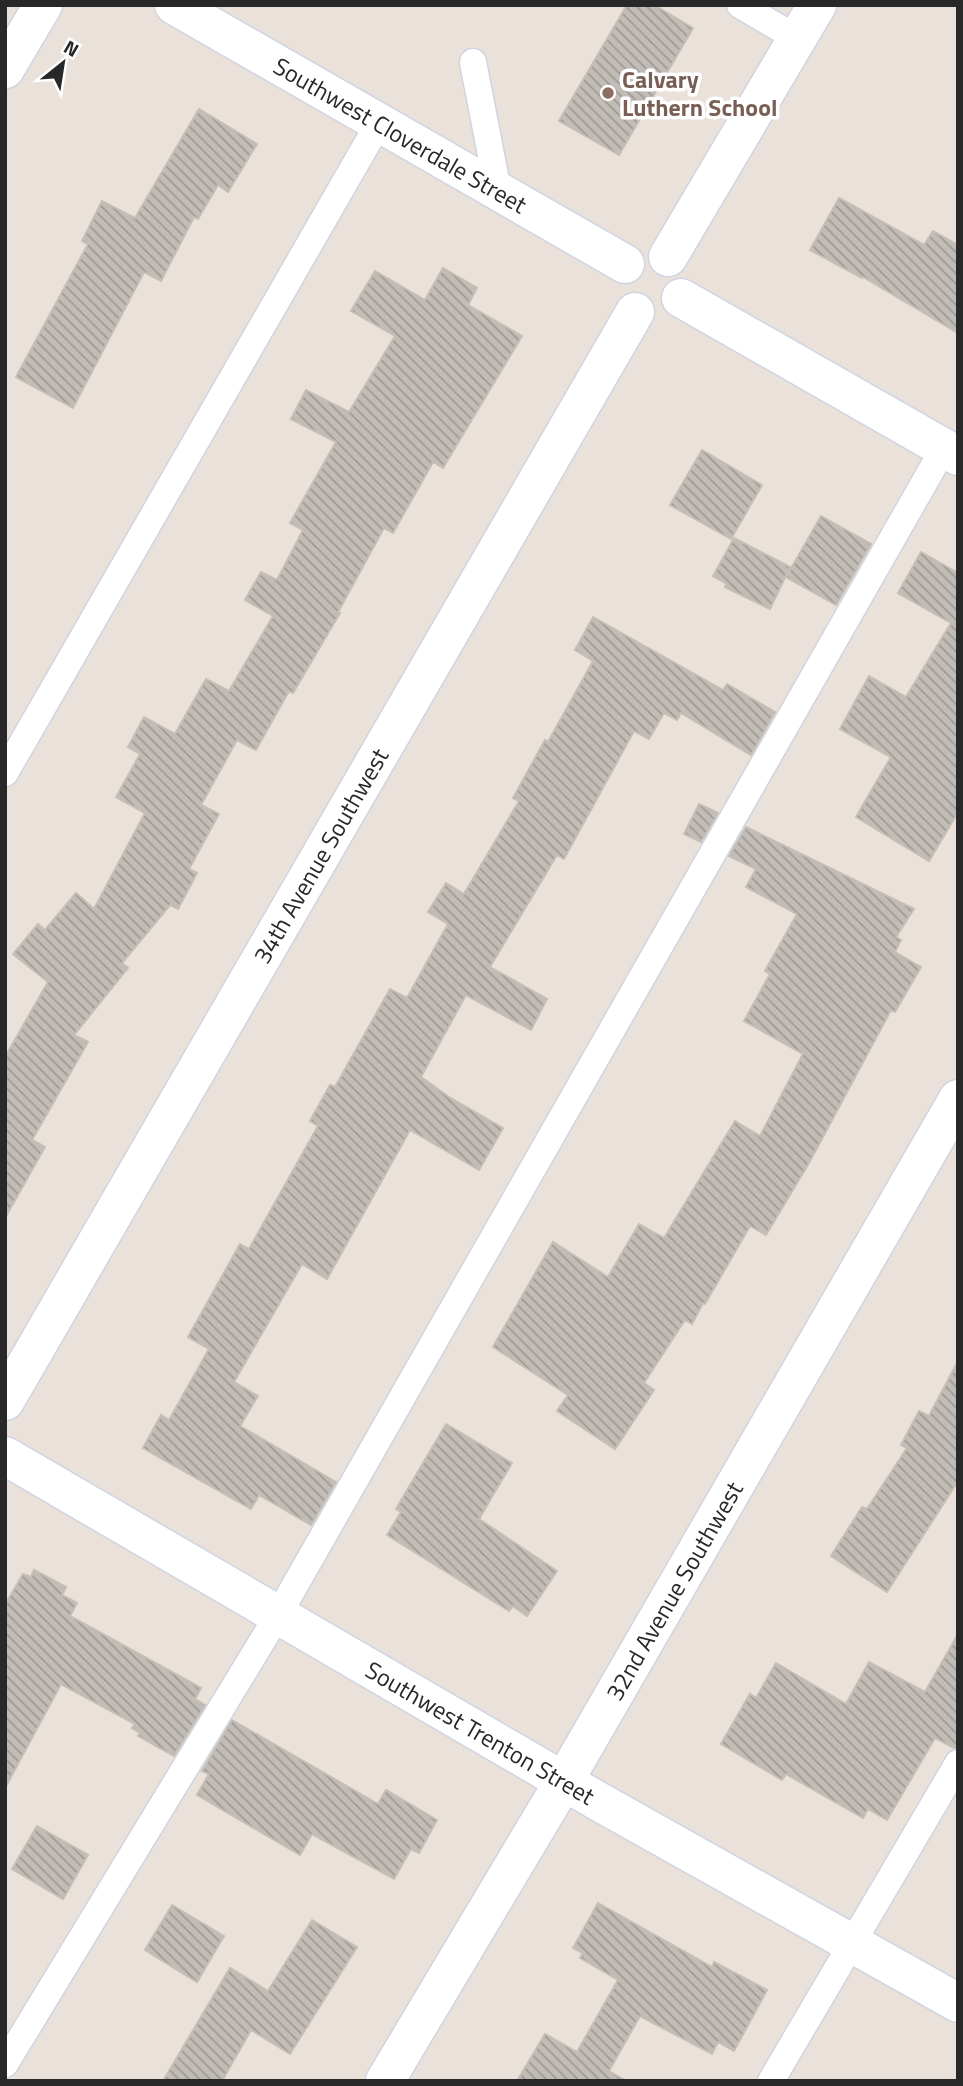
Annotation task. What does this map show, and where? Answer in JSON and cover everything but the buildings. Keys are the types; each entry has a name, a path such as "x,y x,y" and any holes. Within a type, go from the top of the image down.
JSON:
{"street":[{"path":"5,69 43,5"},
{"name":"Southwest Cloverdale Street","path":"174,5 625,264"},
{"path":"668,257 817,5"},
{"path":"653,251 668,257 674,260 684,280 681,298 672,309 662,315 652,317 635,312 625,304 621,294 621,274 625,264 642,253 653,251"},
{"path":"681,298 951,452"},
{"name":"34th Avenue Southwest","path":"5,1401 635,312"},
{"name":"32nd Avenue Southwest","path":"385,2081 564,1782 958,1099"},
{"name":"Southwest Trenton Street","path":"5,1456 564,1782 958,2003"}],"lane":[{"path":"740,5 798,38"},
{"path":"472,62 498,191"},
{"path":"5,773 379,123"},
{"path":"5,2064 278,1615 951,452"},
{"path":"771,2081 958,1763"}],"place":[{"name":"Calvary Luthern School","path":"608,93"}]}
